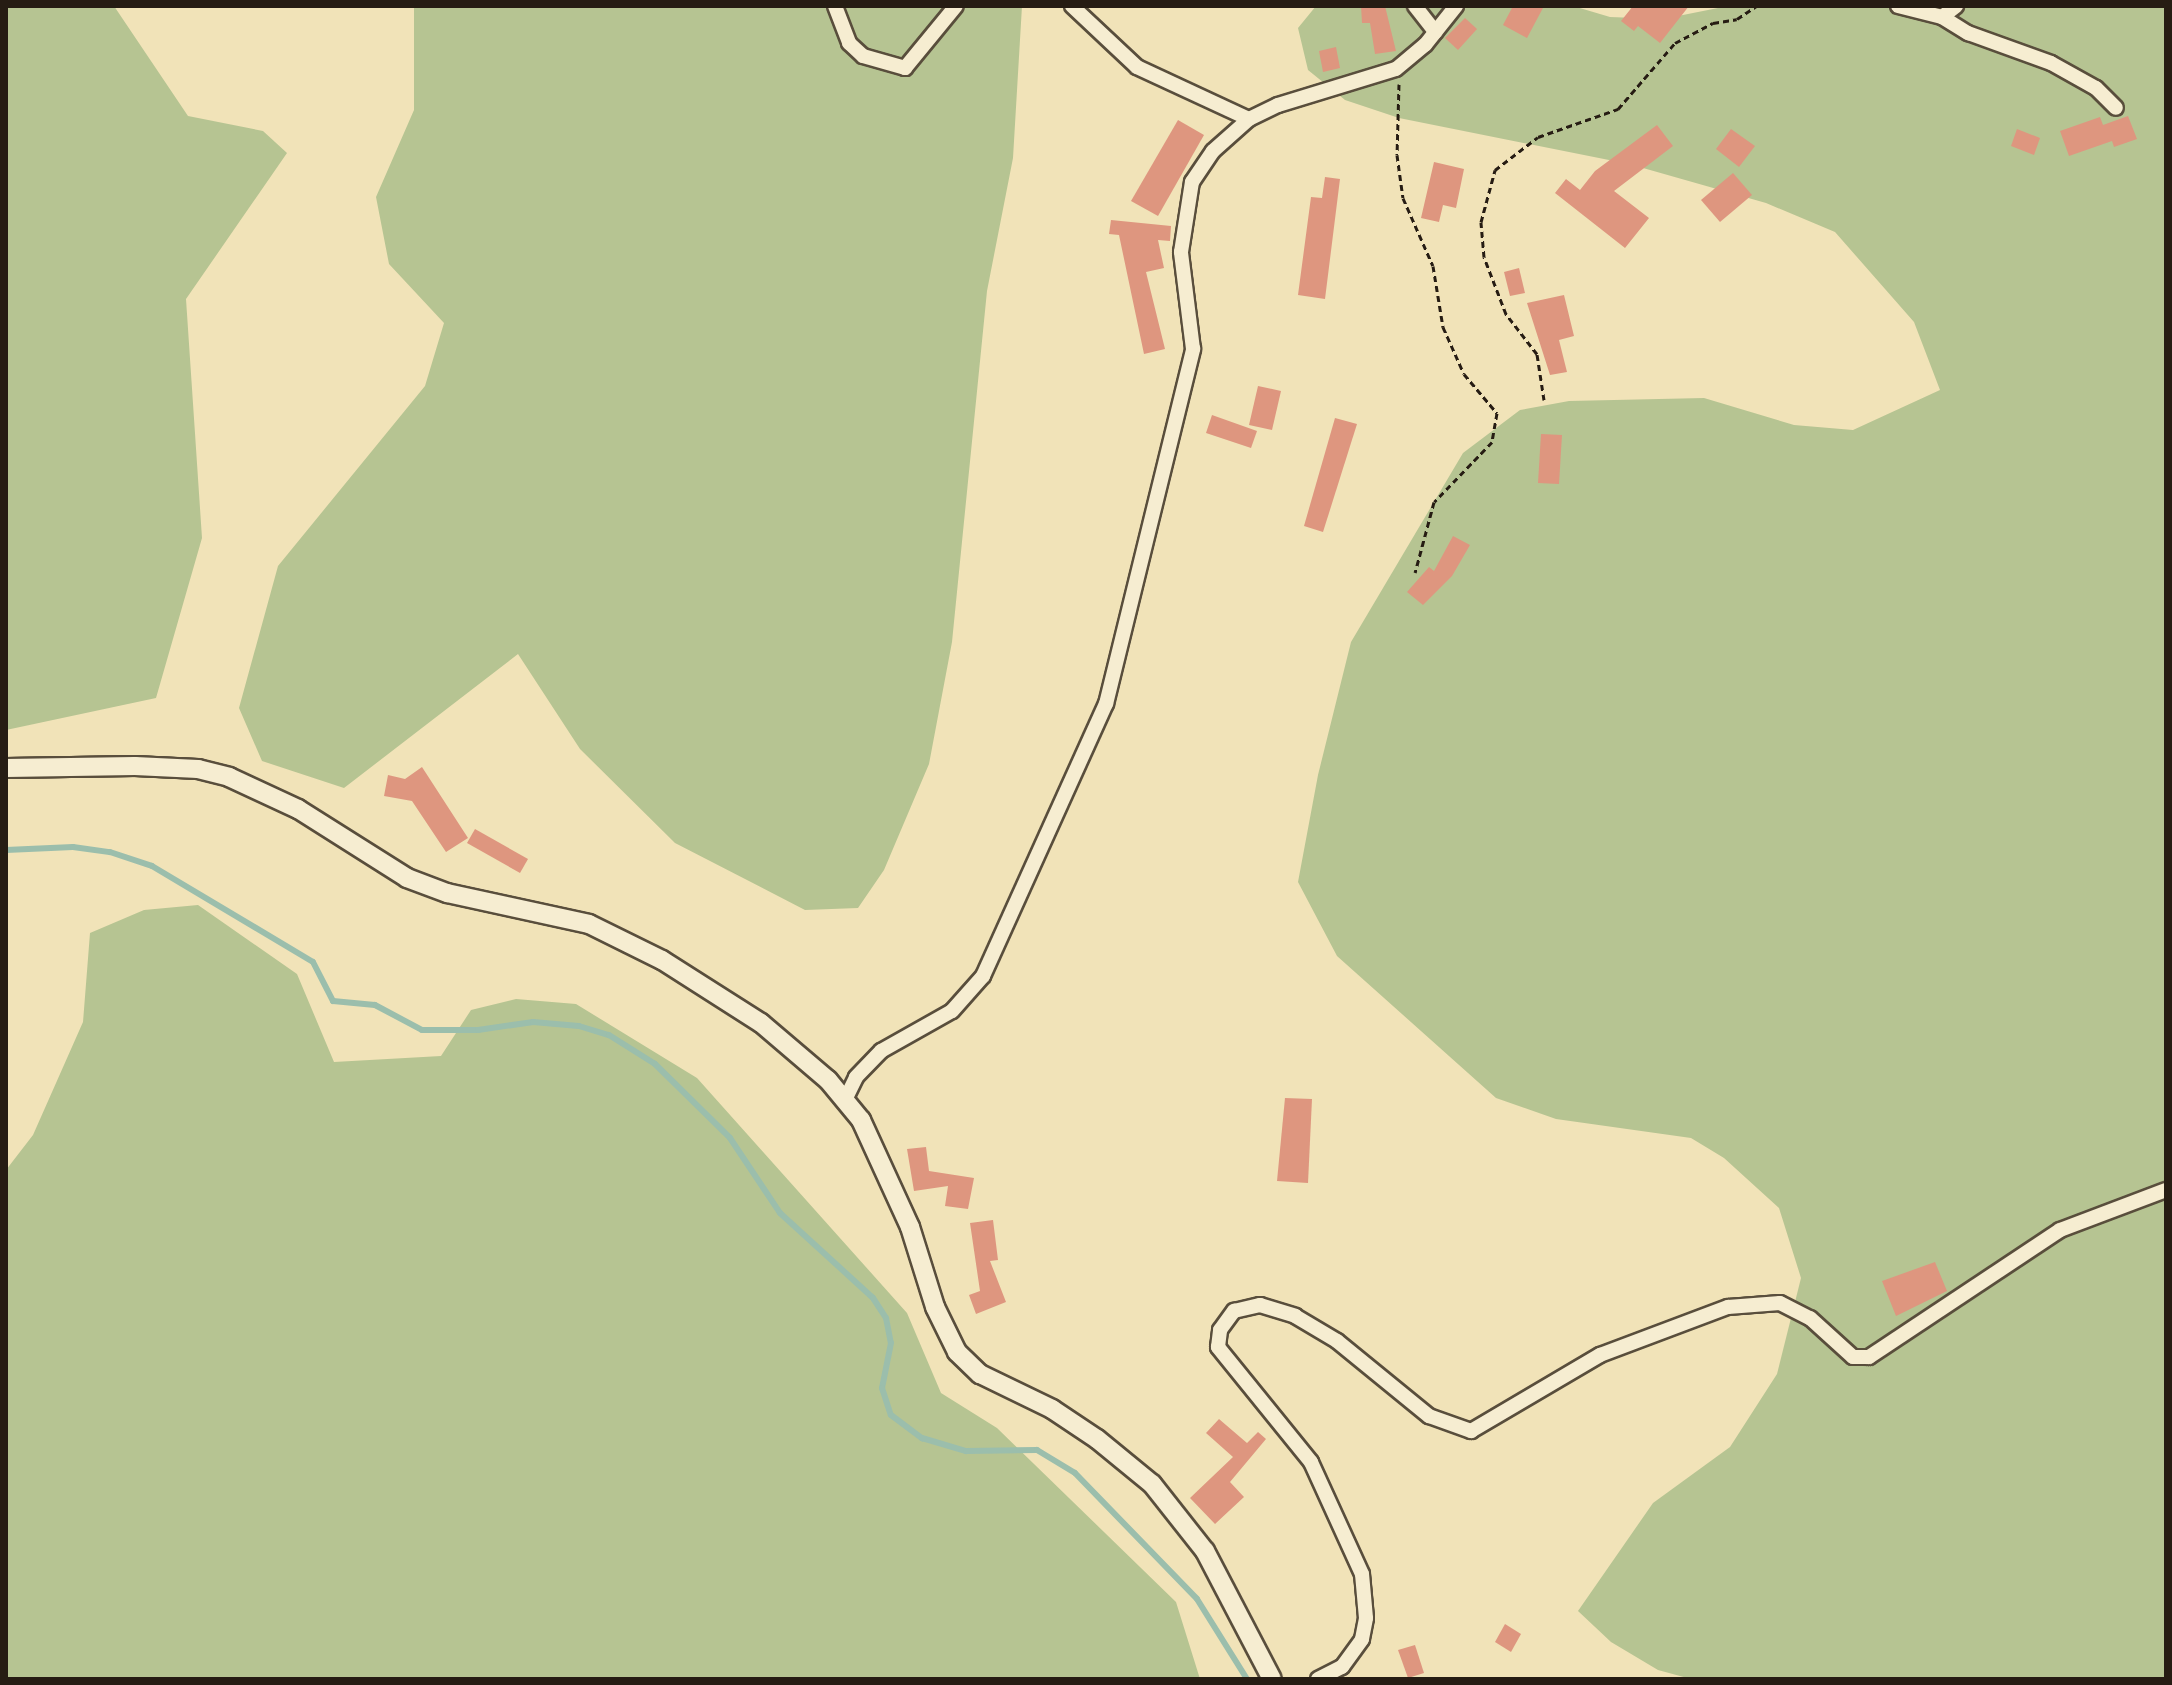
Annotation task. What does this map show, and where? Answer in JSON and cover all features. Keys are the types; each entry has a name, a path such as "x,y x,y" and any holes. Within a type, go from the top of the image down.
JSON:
{"street":[{"path":"835,6 849,43 863,56 905,68 956,6"},
{"path":"1072,6 1137,67 1249,119"},
{"path":"1415,6 1435,32"},
{"path":"845,1100 856,1077 881,1051 952,1011 983,976 1080,771 1106,704 1147,551 1193,349 1181,270 1188,196 1213,151 1249,119 1278,105 1396,69 1435,32 1456,6"},
{"path":"1898,6 1942,17 1968,33 2051,63 2096,88 2116,108"},
{"path":"1942,17 1956,6"},
{"path":"6,768 172,767 251,785 407,878 469,899 567,917 636,946 761,1023 845,1100 875,1145 957,1352 980,1374 1052,1409 1097,1439 1152,1484 1205,1551 1272,1679"},
{"path":"1318,1679 1342,1667 1362,1639 1366,1618 1362,1574 1311,1462 1218,1347 1220,1330 1234,1311 1260,1305 1320,1329 1429,1416 1471,1431 1600,1355 1728,1307 1780,1303 1810,1318 1853,1357 1869,1357 2060,1230 2166,1190"}],"path":[{"path":"1544,400 1545,381 1537,354 1506,314 1484,257 1481,222 1495,170 1538,137 1618,109 1675,43 1713,23 1737,19 1756,6"},
{"path":"1396,69 1402,103 1397,155 1403,198 1433,266 1443,327 1464,374 1497,413 1492,442 1434,502 1415,573"}],"green space":[{"path":"6,6 114,6 188,116 263,131 287,153 186,299 202,538 156,698 6,730"},
{"path":"414,6 1022,6 1013,158 987,291 952,642 929,764 884,870 858,908 805,910 675,843 580,749 518,654 344,788 262,761 239,708 278,566 425,386 444,323 389,264 376,197 414,110"},
{"path":"1316,6 1573,6 1610,17 1663,19 1728,6 2166,6 2166,1679 1691,1679 1658,1670 1611,1642 1578,1611 1653,1503 1730,1447 1777,1374 1801,1278 1779,1208 1724,1158 1691,1138 1556,1119 1496,1098 1337,956 1298,882 1318,775 1351,642 1463,453 1520,410 1569,401 1704,398 1794,425 1853,430 1940,390 1914,322 1835,232 1766,203 1629,164 1399,118 1345,100 1308,70 1298,28"},
{"path":"198,905 297,974 334,1062 441,1056 471,1010 516,999 576,1004 697,1078 907,1313 941,1393 997,1428 1176,1602 1200,1679 6,1679 6,1170 33,1135 83,1022 90,933 144,910"}],"building":[{"path":"1361,6 1385,6 1396,51 1375,54 1370,23 1362,23"},
{"path":"1513,6 1544,6 1527,38 1503,25"},
{"path":"1633,6 1689,6 1660,43 1638,26 1634,31 1621,21"},
{"path":"1465,18 1477,29 1458,50 1445,38"},
{"path":"1336,47 1340,68 1323,72 1319,51"},
{"path":"2128,116 2137,139 2114,147 2112,141 2069,156 2060,131 2100,117 2103,125"},
{"path":"1178,120 1204,135 1158,216 1131,201"},
{"path":"1657,125 1673,146 1614,191 1649,218 1625,248 1555,193 1566,179 1580,190 1595,171"},
{"path":"1731,129 1755,146 1739,167 1716,149"},
{"path":"2017,129 2040,138 2034,155 2011,146"},
{"path":"1434,162 1464,169 1456,208 1443,205 1439,222 1421,218"},
{"path":"1733,173 1752,195 1720,222 1701,200"},
{"path":"1325,177 1340,179 1325,299 1298,295 1311,197 1322,198"},
{"path":"1111,220 1171,226 1170,241 1158,240 1164,268 1146,272 1165,349 1144,354 1119,235 1109,234"},
{"path":"1519,268 1525,293 1510,296 1504,272"},
{"path":"1564,295 1574,336 1559,340 1567,372 1550,375 1527,303"},
{"path":"1258,386 1281,391 1272,430 1249,425"},
{"path":"1212,415 1257,431 1251,448 1206,433"},
{"path":"1335,418 1357,424 1323,532 1304,526"},
{"path":"1541,434 1562,435 1559,484 1538,483"},
{"path":"1453,536 1470,545 1452,576 1423,605 1407,592 1429,567 1434,571"},
{"path":"422,767 468,838 446,852 412,801 384,796 388,775 405,779"},
{"path":"475,829 528,859 520,873 467,843"},
{"path":"1285,1098 1312,1099 1308,1183 1277,1181"},
{"path":"926,1147 929,1171 974,1178 968,1209 945,1206 948,1186 914,1191 907,1149"},
{"path":"993,1220 998,1260 990,1261 1006,1302 976,1314 969,1295 980,1291 970,1223"},
{"path":"1935,1262 1947,1291 1896,1316 1882,1281"},
{"path":"1219,1419 1247,1443 1258,1432 1266,1439 1230,1482 1244,1497 1215,1524 1190,1498 1233,1457 1206,1433"},
{"path":"1505,1624 1521,1634 1511,1652 1495,1642"},
{"path":"1415,1645 1424,1673 1408,1678 1398,1650"}],"waterway":[{"path":"6,850 73,847 110,852 152,866 313,962 333,1001 375,1005 422,1030 478,1030 533,1022 579,1026 609,1035 655,1064 730,1138 780,1213 873,1298 886,1318 891,1343 882,1388 891,1415 922,1438 966,1451 1037,1450 1075,1473 1197,1599 1247,1679"}]}
